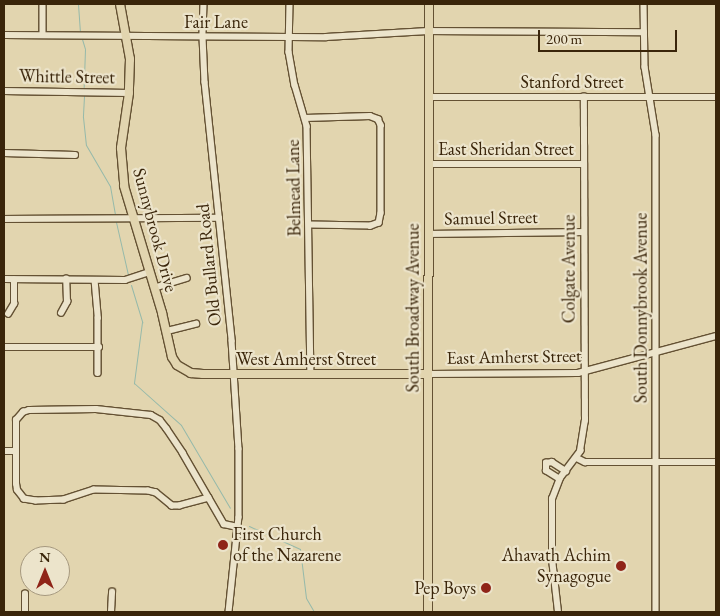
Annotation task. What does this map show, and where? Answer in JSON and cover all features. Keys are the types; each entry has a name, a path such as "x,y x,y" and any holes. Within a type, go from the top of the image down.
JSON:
{"main road":[{"name":"Sunnybrook Drive","path":"120,4 130,59 129,93 121,148 124,186 167,331 172,356 177,365 184,370"},
{"name":"South Broadway Avenue","path":"428,4 428,612"},
{"name":"West Amherst Street","path":"184,370 197,374 428,374"}],"street":[{"path":"42,4 43,35"},
{"name":"Old Bullard Road","path":"204,4 204,82 234,374 240,494 229,612"},
{"name":"Belmead Lane","path":"290,4 289,37 294,85 305,118 310,225 311,374"},
{"name":"South Donnybrook Avenue","path":"644,4 645,68 656,135 656,612"},
{"name":"Fair Lane","path":"4,35 326,37 428,31 644,32"},
{"name":"Whittle Street","path":"4,91 129,93"},
{"name":"Stanford Street","path":"428,96 716,97"},
{"name":"Colgate Avenue","path":"558,612 552,559 552,507 559,480 577,458 584,434 584,97"},
{"path":"305,118 370,116 378,119 381,125 382,213 379,223 371,226 310,225"},
{"path":"4,153 75,156"},
{"name":"East Sheridan Street","path":"429,164 584,164"},
{"path":"4,218 219,218"},
{"name":"Samuel Street","path":"429,234 584,232"},
{"path":"4,280 125,280 149,272"},
{"path":"154,288 186,278"},
{"path":"61,313 67,302 66,279"},
{"path":"8,314 14,304 14,280"},
{"path":"95,280 99,347 98,373"},
{"path":"167,331 196,324"},
{"name":"East Amherst Street","path":"428,374 584,372 716,336"},
{"path":"4,346 99,347"},
{"path":"209,498 180,506 172,506 156,493 148,491 94,490 64,500 30,501 24,499 17,490 16,420 23,412 96,409 151,415 160,420 167,430 209,498 224,524 238,527"},
{"path":"4,451 16,451"},
{"path":"577,458 584,462 716,462"},
{"path":"559,480 546,472 546,464 552,462 566,471"},
{"path":"111,612 112,592"},
{"path":"25,596 25,612"}],"waterway":[{"path":"78,4 80,31"},
{"path":"82,39 85,49 84,87"},
{"path":"84,96 83,117 86,145 110,186 115,214"},
{"path":"116,222 128,275"},
{"path":"131,285 142,322 134,383 181,425 230,508"},
{"path":"249,526 300,549 306,598 314,612"}],"place":[{"name":"First Church of the Nazarene","path":"223,545"},
{"name":"Ahavath Achim Synagogue","path":"621,566"},
{"name":"Pep Boys","path":"486,588"}]}
